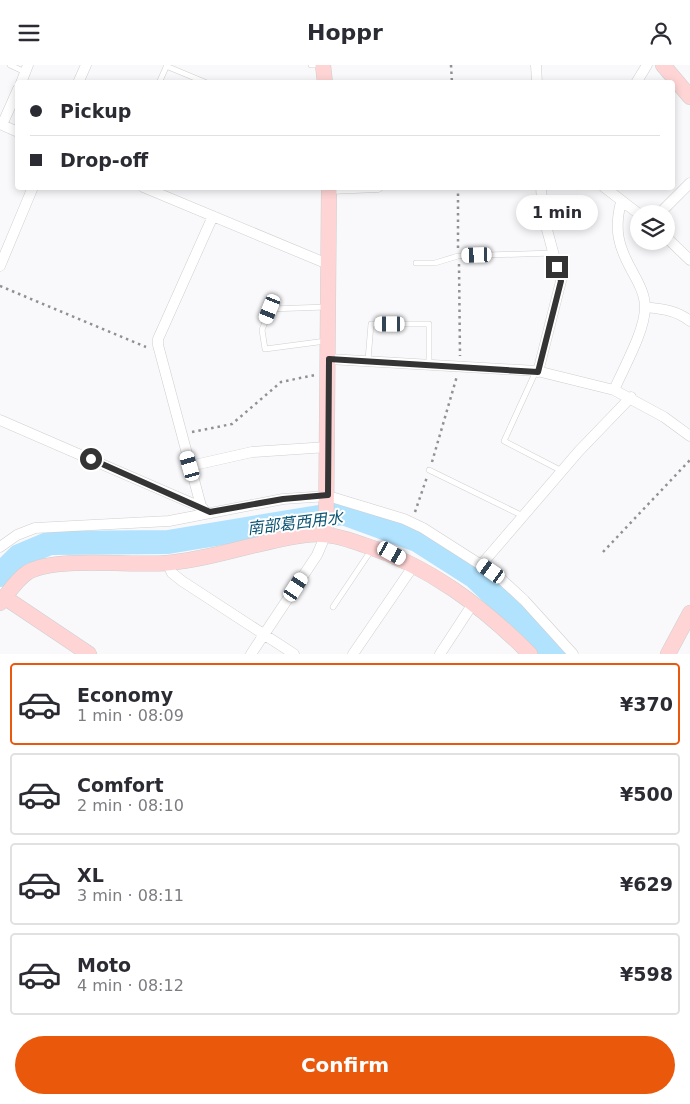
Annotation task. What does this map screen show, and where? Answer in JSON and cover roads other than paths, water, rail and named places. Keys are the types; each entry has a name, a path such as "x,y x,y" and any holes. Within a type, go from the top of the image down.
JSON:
{"street":[{"path":"79,80 86,65"},
{"path":"323,65 325,80"},
{"path":"536,65 537,80"},
{"path":"638,80 647,65"},
{"path":"662,65 690,97"},
{"path":"21,80 27,68"},
{"path":"15,95 1,125 15,131"},
{"path":"668,205 690,183"},
{"path":"0,266 32,190"},
{"path":"151,190 330,265"},
{"path":"251,654 317,555 327,530 330,265 328,190"},
{"path":"537,371 561,281 543,215 541,190"},
{"path":"607,190 630,208"},
{"path":"614,390 642,327 645,307 641,288 626,260 618,234 616,221 621,202"},
{"path":"201,506 158,339 213,216"},
{"path":"675,246 690,260"},
{"path":"645,307 670,310 690,321"},
{"path":"329,359 537,371 614,390 631,397 690,436"},
{"path":"482,565 562,471 631,397"},
{"path":"0,421 201,506 210,512"},
{"path":"190,466 252,452 328,447"},
{"path":"1,545 17,535 34,528 145,524 283,499 328,498 404,519 423,528 482,565 524,599 573,654"},
{"path":"89,654 2,600 16,582 38,568 94,563 168,563 327,530 373,548 392,553 414,565 474,602 500,624 530,654"},
{"path":"168,563 172,573 182,581 294,654"},
{"path":"353,654 414,565"},
{"path":"440,654 474,602"},
{"path":"670,653 690,613"}],"lane":[{"path":"10,65 27,68"},
{"path":"160,80 167,65 200,80"},
{"path":"416,263 435,263 458,256 553,253"},
{"path":"329,307 270,309 262,330 266,349 329,341"},
{"path":"368,360 371,324 429,324 429,364"},
{"path":"537,371 504,441 562,471"},
{"path":"429,470 523,516"},
{"path":"333,607 373,548"}],"waterway":[{"name":"南部葛西用水","path":"0,575 19,556 50,543 168,542 343,513 417,540 475,577 555,654"}]}
